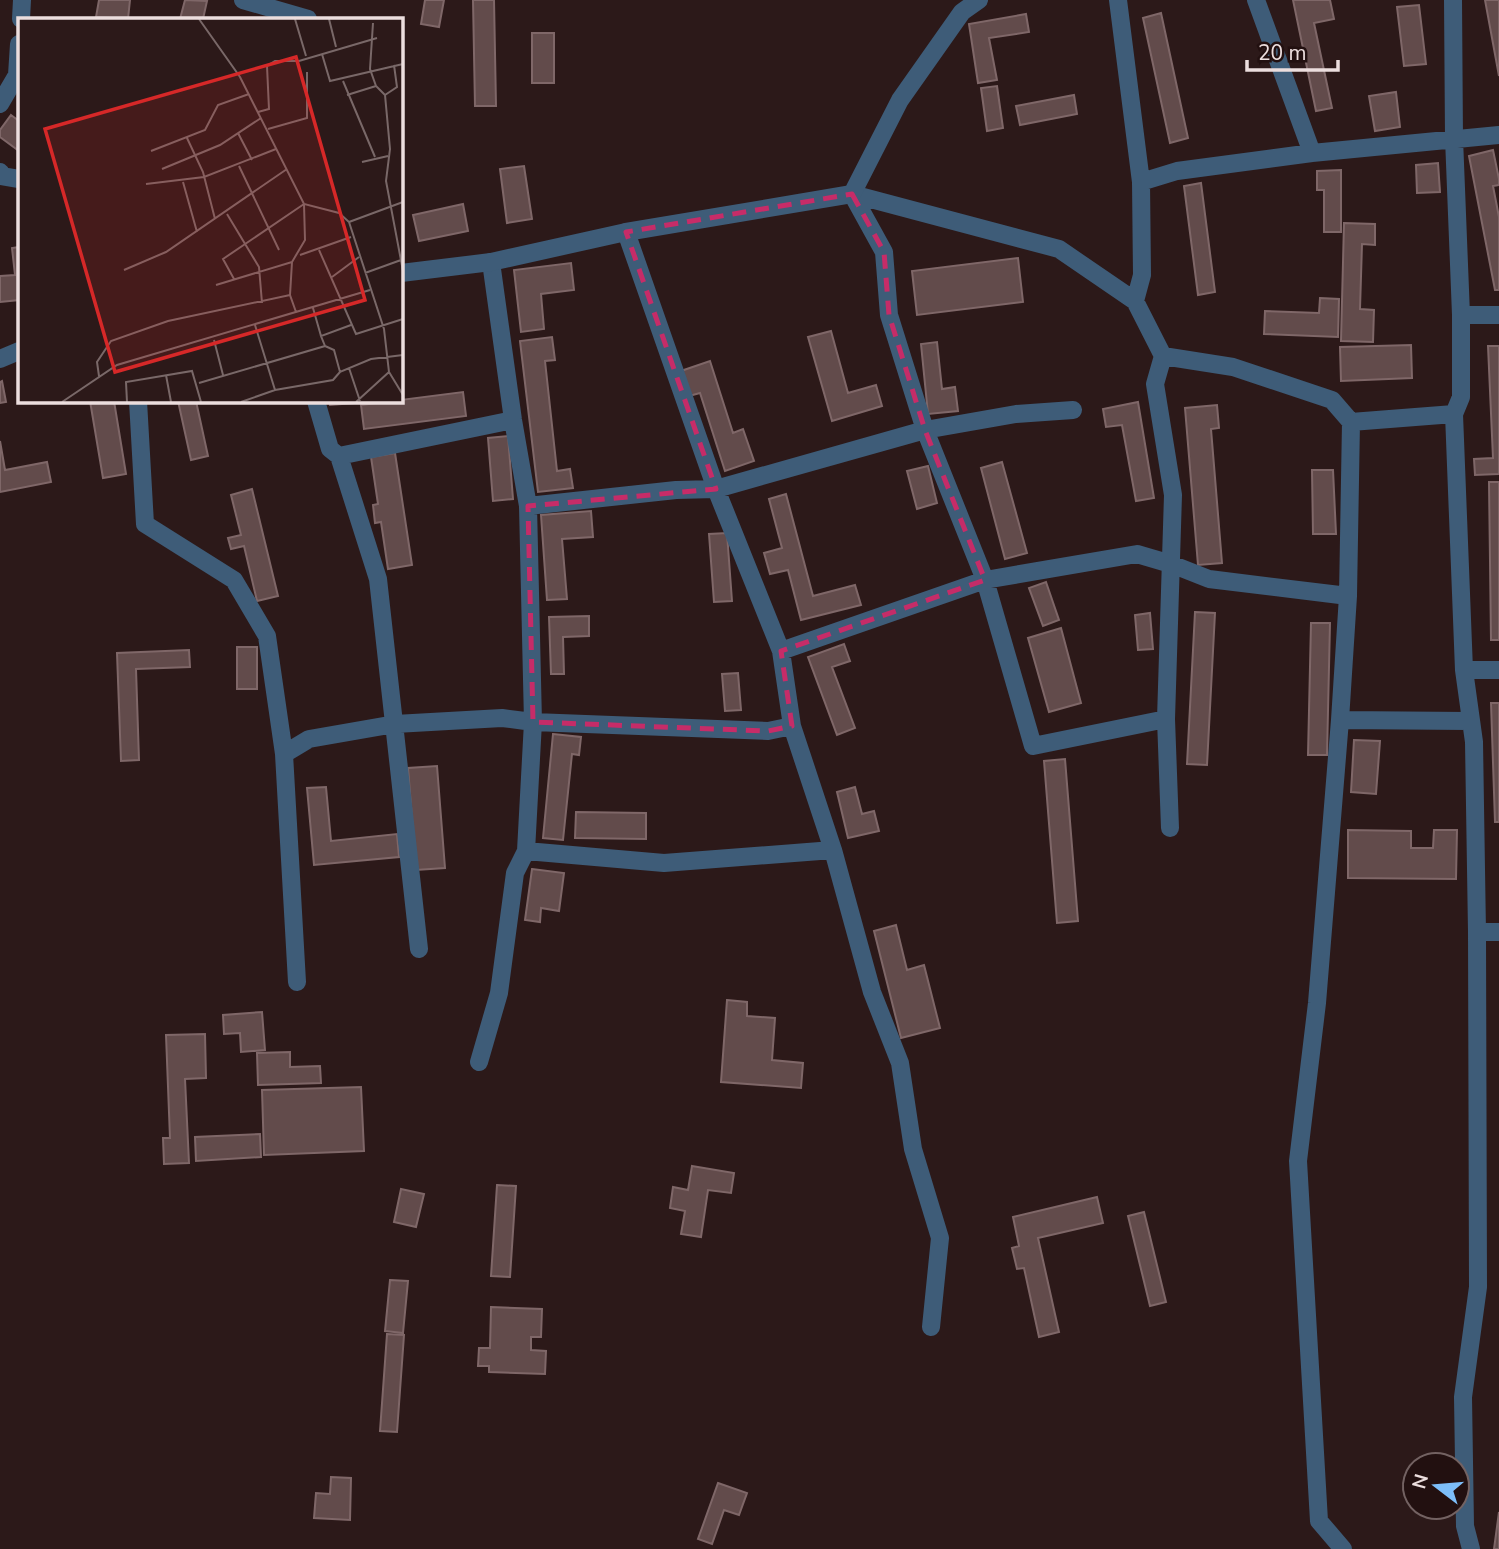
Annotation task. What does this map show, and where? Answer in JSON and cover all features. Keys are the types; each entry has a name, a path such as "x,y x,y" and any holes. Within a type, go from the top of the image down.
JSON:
{"street":[{"path":"21,18 22,0"},
{"path":"243,0 305,18"},
{"path":"852,194 900,100 962,12 979,0"},
{"path":"1118,0 1141,182 1142,275 1135,301"},
{"path":"1256,0 1312,153"},
{"path":"1453,0 1454,138 1461,316 1461,397 1454,414 1464,670 1474,742 1478,932 1478,1287 1463,1397 1465,1527 1471,1549"},
{"path":"0,104 17,75 18,60"},
{"path":"1141,182 1177,171 1312,153 1499,135"},
{"path":"0,172 1,176 18,179"},
{"path":"852,194 884,252 889,315 925,430 985,580 1033,746 1166,719"},
{"path":"402,273 491,262 626,232 852,194 1059,250 1135,301 1163,356 1155,384 1173,495 1166,719 1170,828"},
{"path":"626,232 716,489 781,651 792,726 833,850 872,992 900,1063 913,1149 940,1238 931,1327"},
{"path":"480,1062 499,993 515,873 526,851 533,722 528,506 491,262"},
{"path":"1461,316 1499,315"},
{"path":"0,359 18,351"},
{"path":"1163,356 1233,367 1332,400 1352,422 1348,596 1340,720 1317,1003 1298,1161 1319,1521 1343,1549"},
{"path":"138,402 145,524 234,580 267,636 284,754 297,982"},
{"path":"316,402 330,449 339,456 378,579 419,949"},
{"path":"528,506 676,490 716,489 925,430 1016,414 1073,410"},
{"path":"1352,422 1454,414"},
{"path":"339,456 513,420"},
{"path":"781,651 985,580 1137,554 1209,579 1348,596"},
{"path":"1464,670 1499,670"},
{"path":"284,754 309,740 395,724 502,718 533,722 768,731 792,726"},
{"path":"1340,720 1469,721"},
{"path":"526,851 664,863 833,850"},
{"path":"1478,932 1499,932"}],"highlighted area":[{"path":"852,194 884,252 889,315 925,430 985,580 781,651 792,726 768,731 533,722 528,506 716,489 626,232"}],"building":[{"path":"99,0 130,0 128,18 96,17"},
{"path":"185,0 207,1 203,18 180,18"},
{"path":"425,0 444,0 439,27 421,24"},
{"path":"473,0 494,0 496,106 475,106"},
{"path":"1293,0 1330,0 1334,19 1314,23 1332,108 1316,111"},
{"path":"1485,0 1499,0 1499,76"},
{"path":"1419,5 1426,64 1404,66 1397,7"},
{"path":"1161,13 1188,138 1170,143 1143,18"},
{"path":"1026,14 1029,32 989,38 997,80 978,83 969,24"},
{"path":"532,33 554,33 554,83 532,83"},
{"path":"997,86 1003,128 987,131 981,88"},
{"path":"1396,92 1400,127 1375,131 1369,96"},
{"path":"1074,95 1077,114 1020,125 1016,106"},
{"path":"11,115 18,120 18,150 0,137 0,130"},
{"path":"1493,150 1499,179 1499,185 1493,186 1499,217 1499,290 1495,290 1469,156"},
{"path":"1438,163 1440,192 1417,193 1416,165"},
{"path":"524,166 532,219 507,223 500,169"},
{"path":"1341,170 1341,232 1324,232 1324,190 1317,190 1317,171"},
{"path":"1201,183 1215,292 1198,295 1184,186"},
{"path":"463,204 468,231 419,241 413,215"},
{"path":"1344,223 1375,224 1375,245 1362,244 1360,309 1374,310 1373,342 1341,341"},
{"path":"18,247 18,300 0,302 0,276 15,275 12,248"},
{"path":"1018,258 1023,302 917,315 912,271"},
{"path":"571,263 574,290 541,294 544,329 521,332 514,270"},
{"path":"1320,298 1339,299 1338,337 1264,334 1265,311 1319,313"},
{"path":"831,331 848,393 876,385 882,406 832,421 808,337"},
{"path":"552,337 555,360 545,361 557,471 570,469 573,488 538,492 520,341"},
{"path":"937,342 942,389 955,387 958,411 928,414 921,344"},
{"path":"1411,345 1412,378 1341,381 1340,347"},
{"path":"1488,346 1499,346 1499,474 1475,475 1474,459 1493,458"},
{"path":"710,361 733,433 743,429 754,461 725,471 700,393 689,396 681,371"},
{"path":"2,381 6,402 0,403 0,382"},
{"path":"463,392 466,416 364,429 361,405 402,402 402,400"},
{"path":"90,402 114,402 126,474 103,478"},
{"path":"178,402 196,402 208,456 191,460"},
{"path":"329,402 354,402 354,403 330,405"},
{"path":"1138,402 1154,498 1136,501 1122,425 1106,427 1103,409"},
{"path":"1217,405 1219,428 1211,429 1222,563 1198,565 1185,408"},
{"path":"508,436 513,499 493,501 488,438"},
{"path":"0,441 5,470 47,462 51,482 0,492"},
{"path":"395,453 412,565 388,569 381,522 375,523 373,505 378,504 371,457"},
{"path":"1002,462 1027,553 1005,559 981,468"},
{"path":"928,466 937,503 917,509 907,471"},
{"path":"1312,470 1333,470 1336,534 1313,534"},
{"path":"1489,482 1499,482 1499,640 1491,640"},
{"path":"252,489 278,596 257,601 244,546 231,549 228,538 241,535 231,495"},
{"path":"786,494 813,596 855,585 861,605 801,620 788,570 770,574 764,553 782,548 769,499"},
{"path":"591,511 593,537 562,539 567,599 547,600 541,515"},
{"path":"727,533 732,601 714,602 709,534"},
{"path":"1046,582 1059,620 1043,626 1029,588"},
{"path":"1195,612 1215,613 1207,765 1187,764"},
{"path":"1150,613 1153,649 1138,650 1135,615"},
{"path":"589,616 589,636 563,637 564,674 551,674 549,617"},
{"path":"1311,623 1330,623 1327,755 1308,755"},
{"path":"1061,628 1081,703 1049,712 1028,638"},
{"path":"844,644 850,661 832,667 855,728 837,735 808,657"},
{"path":"237,647 257,647 257,689 237,689"},
{"path":"189,650 190,667 136,669 139,760 121,761 117,653"},
{"path":"738,673 741,710 725,711 722,674"},
{"path":"1491,703 1499,703 1499,822 1495,822"},
{"path":"553,734 581,737 579,755 572,754 563,840 543,838"},
{"path":"1354,740 1380,741 1376,794 1351,792"},
{"path":"1065,759 1078,921 1057,923 1044,761"},
{"path":"437,766 445,868 416,870 408,768"},
{"path":"326,787 331,841 397,834 399,857 314,865 307,788"},
{"path":"855,787 862,814 874,811 879,831 848,838 837,792"},
{"path":"576,812 646,813 646,839 575,838"},
{"path":"1348,830 1411,831 1411,848 1433,848 1434,830 1457,830 1456,879 1348,878"},
{"path":"532,869 564,873 559,911 541,908 540,922 525,920"},
{"path":"896,925 907,970 924,965 940,1028 901,1038 874,931"},
{"path":"727,1000 747,1002 747,1016 775,1018 772,1060 803,1063 801,1088 721,1082"},
{"path":"262,1012 265,1050 241,1052 240,1033 224,1034 223,1015"},
{"path":"205,1034 206,1078 185,1079 189,1163 164,1164 163,1138 170,1138 166,1035"},
{"path":"290,1052 290,1067 320,1066 321,1083 258,1085 257,1053"},
{"path":"361,1087 364,1151 264,1155 262,1090"},
{"path":"260,1134 261,1157 196,1161 195,1137"},
{"path":"692,1166 734,1173 731,1193 708,1190 701,1237 681,1234 685,1211 670,1208 673,1187 688,1190"},
{"path":"497,1185 516,1186 510,1277 491,1276"},
{"path":"401,1189 424,1194 416,1227 394,1222"},
{"path":"1097,1197 1103,1223 1038,1238 1059,1332 1039,1337 1024,1268 1017,1269 1012,1248 1019,1246 1013,1217"},
{"path":"1144,1212 1166,1302 1150,1306 1128,1216"},
{"path":"390,1280 408,1281 403,1333 385,1331"},
{"path":"491,1307 542,1309 541,1337 531,1337 531,1350 546,1351 545,1374 489,1372 489,1366 478,1366 479,1348 490,1348"},
{"path":"387,1334 404,1335 397,1432 380,1431"},
{"path":"331,1477 351,1478 350,1520 314,1518 316,1493 330,1494"},
{"path":"718,1483 747,1493 739,1515 724,1510 712,1544 698,1539"},
{"path":"1499,1512 1499,1549 1494,1549"}]}
